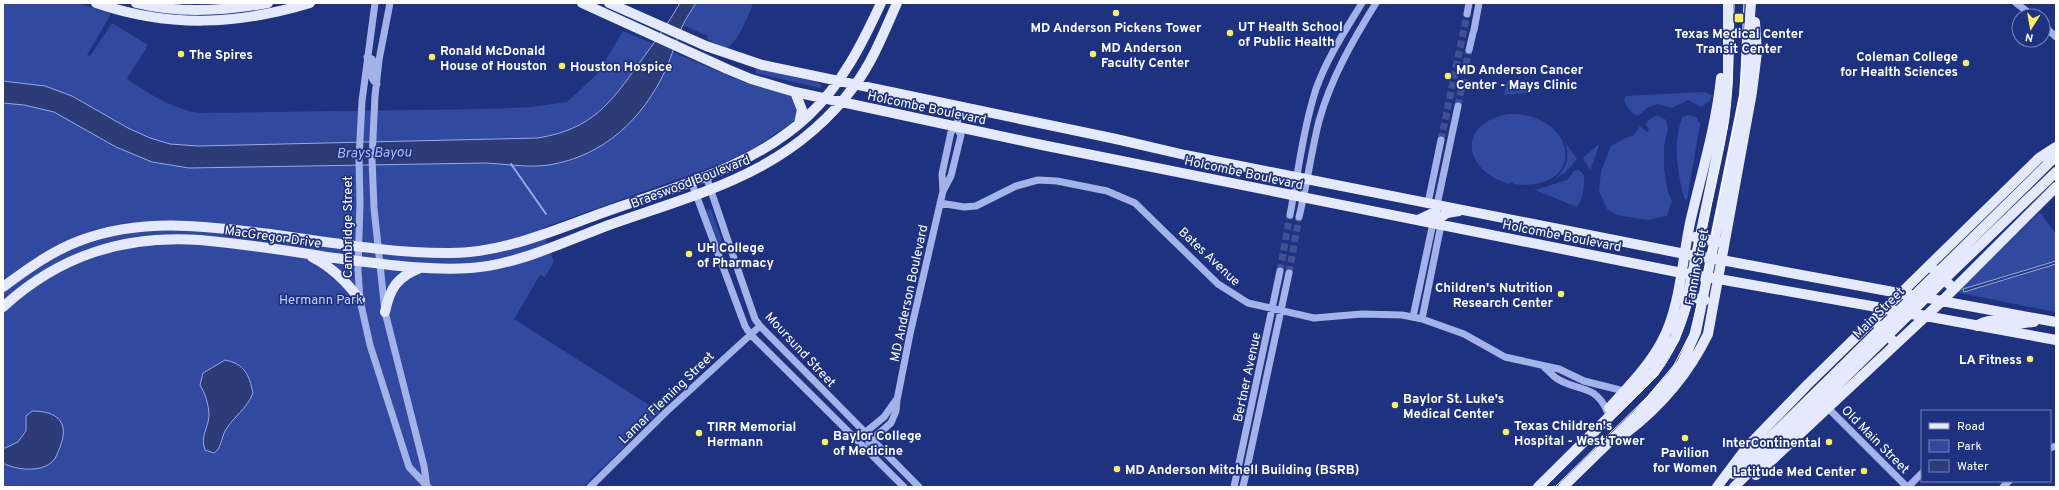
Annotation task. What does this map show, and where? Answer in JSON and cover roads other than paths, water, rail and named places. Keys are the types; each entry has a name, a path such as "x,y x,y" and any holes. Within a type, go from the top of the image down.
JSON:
{"main road":[{"path":"96,3 128,8 182,21 236,20 271,14 310,3"},
{"path":"136,3 183,10 234,8 268,3"},
{"name":"Holcombe Boulevard","path":"582,3 751,79 795,92 956,127 1684,273 2056,340"},
{"name":"Holcombe Boulevard","path":"609,3 706,46 762,65 1185,155 1308,178 1687,254 2056,322"},
{"name":"Braeswood Boulevard","path":"550,231 706,176 753,155 773,143 799,123 839,81 856,53 880,3"},
{"name":"Braeswood Boulevard","path":"554,245 696,195 761,168 782,156 815,129 856,84 898,3"},
{"name":"Fannin Street","path":"1540,486 1654,372 1664,358 1682,322 1723,126 1728,3"},
{"name":"Fannin Street","path":"1563,487 1638,414 1672,376 1682,363 1696,332 1744,95 1751,3"},
{"path":"1589,461 1641,422 1685,373 1708,334 1714,308 1715,279 1727,229 1753,86 1757,52 1754,3"},
{"path":"234,8 236,20"},
{"path":"1577,449 1652,358 1663,340 1680,298 1690,223 1725,75"},
{"path":"795,92 802,110 799,123"},
{"path":"1717,487 1746,447 1865,327 1887,309 1933,265 2039,158 2056,148"},
{"path":"1181,172 1185,155"},
{"name":"Main Street","path":"1720,487 2056,156"},
{"name":"Main Street","path":"1734,487 1953,271 2056,172"},
{"path":"1743,487 1828,408 1920,315 1953,286 2056,187"},
{"path":"1418,220 1435,212 1432,204"},
{"path":"1437,224 1447,213 1463,210"},
{"path":"1690,223 1695,238 1719,242 1727,229"},
{"name":"MacGregor Drive","path":"4,286 56,252 80,241 116,230 143,226 168,225 213,227 359,246 446,253 467,252 507,245 550,231"},
{"name":"MacGregor Drive","path":"3,307 51,272 86,255 104,248 147,239 170,238 200,240 380,264 473,268 513,260 554,245"},
{"path":"305,253 336,272 360,300"},
{"path":"1933,265 1953,286"},
{"path":"385,312 388,296 396,283 408,273 423,267"},
{"path":"4,286 12,299"},
{"path":"1680,298 1705,300 1714,308"},
{"path":"1977,326 1983,321 1989,320 2018,324 2044,320"},
{"path":"1865,327 1878,325 1892,344"}],"street":[{"name":"Cambridge Street","path":"375,3 367,57 359,159 360,202 358,261 360,300 375,360 409,467 427,487"},
{"name":"Cambridge Street","path":"390,3 377,84 374,120 372,159 374,203 385,312 424,466 427,487"},
{"path":"1290,215 1316,89 1337,44 1362,3"},
{"path":"1299,217 1319,122 1328,96 1349,50 1376,3"},
{"path":"1467,14 1469,3"},
{"path":"1470,50 1478,3"},
{"path":"1337,44 1349,50"},
{"path":"367,57 372,59 372,81 377,84"},
{"path":"1432,204 1443,171 1458,106"},
{"name":"MD Anderson Boulevard","path":"943,191 942,174 950,132 956,127 961,107"},
{"name":"MD Anderson Boulevard","path":"864,446 873,440 891,423 896,412 896,400 940,203 943,191 951,176 961,135 956,127"},
{"path":"1432,204 1435,170 1441,140"},
{"path":"1435,170 1443,171"},
{"name":"Moursund Street","path":"706,176 739,273 760,326 919,487"},
{"name":"Bates Avenue","path":"940,203 964,207 976,206 1016,186 1038,180 1057,181 1107,190 1135,203 1227,291 1248,303 1314,318 1362,314 1413,317 1422,319 1464,334 1505,357 1544,367 1559,369 1584,381 1624,391"},
{"name":"Moursund Street","path":"691,181 745,326 750,334 858,439 904,487"},
{"path":"1413,317 1437,224"},
{"path":"1422,319 1437,224"},
{"name":"Bertner Avenue","path":"1234,487 1280,271"},
{"name":"Bertner Avenue","path":"1243,487 1288,273"},
{"name":"Lamar Fleming Street","path":"590,487 666,412 760,326"},
{"name":"Bates Avenue","path":"1544,367 1556,378 1596,394 1602,400 1607,411"},
{"name":"MD Anderson Boulevard","path":"858,439 884,416 896,400"},
{"name":"Old Main Street","path":"1828,408 1907,487"},
{"path":"1907,487 1921,474"}],"water":[{"name":"Brays Bayou","path":"680,3 696,3 682,27 666,69 646,104 620,132 604,144 569,160 549,165 525,166 485,163 189,168 152,162 116,147 54,112 24,105 3,103 3,81 45,86 72,96 128,128 150,138 170,144 198,146 538,138 557,134 586,121 609,102 656,41"},
{"path":"2056,261 2056,264 1964,292 1963,289"},
{"path":"225,360 242,367 248,376 253,393 247,404 225,431 220,446 214,453 205,450 203,441 209,412 204,392 200,385 203,373"},
{"path":"32,411 48,413 59,420 62,425 63,438 55,458 48,465 36,469 21,469 3,463 3,449 18,442 26,431 26,416"}],"waterway":[{"path":"511,164 546,214"}],"tunnel":[{"path":"1441,140 1467,14"},
{"path":"1458,106 1469,50"},
{"path":"1280,271 1290,215"},
{"path":"1289,273 1299,217"}],"tram line":[{"path":"1545,487 1657,376 1669,359 1685,324 1695,289 1729,118 1733,75 1734,3"},
{"path":"1702,283 1740,97 1744,3"},
{"path":"1555,487 1648,396 1674,365 1690,334 1699,297"}],"place":[{"name":"MD Anderson Pickens Tower","path":"1116,13"},
{"name":"Texas Medical Center Transit Center","path":"1739,18"},
{"name":"UT Health School of Public Health","path":"1230,33"},
{"name":"The Spires","path":"181,54"},
{"name":"MD Anderson Faculty Center","path":"1093,54"},
{"name":"Ronald McDonald House of Houston","path":"432,57"},
{"name":"Coleman College for Health Sciences","path":"1966,63"},
{"name":"Houston Hospice","path":"562,66"},
{"name":"MD Anderson Cancer Center - Mays Clinic","path":"1448,76"},
{"name":"UH College of Pharmacy","path":"689,254"},
{"name":"Children's Nutrition Research Center","path":"1561,294"},
{"name":"LA Fitness","path":"2030,359"},
{"name":"Baylor St. Luke's Medical Center","path":"1395,405"},
{"name":"Texas Children's Hospital - West Tower","path":"1506,432"},
{"name":"TIRR Memorial Hermann","path":"699,433"},
{"name":"Pavilion for Women","path":"1685,438"},
{"name":"Baylor College of Medicine","path":"825,442"},
{"name":"InterContinental","path":"1829,442"},
{"name":"MD Anderson Mitchell Building (BSRB)","path":"1117,469"},
{"name":"Latitude Med Center","path":"1864,471"}],"park label":[{"name":"Hermann Park","path":"321,299"}]}
